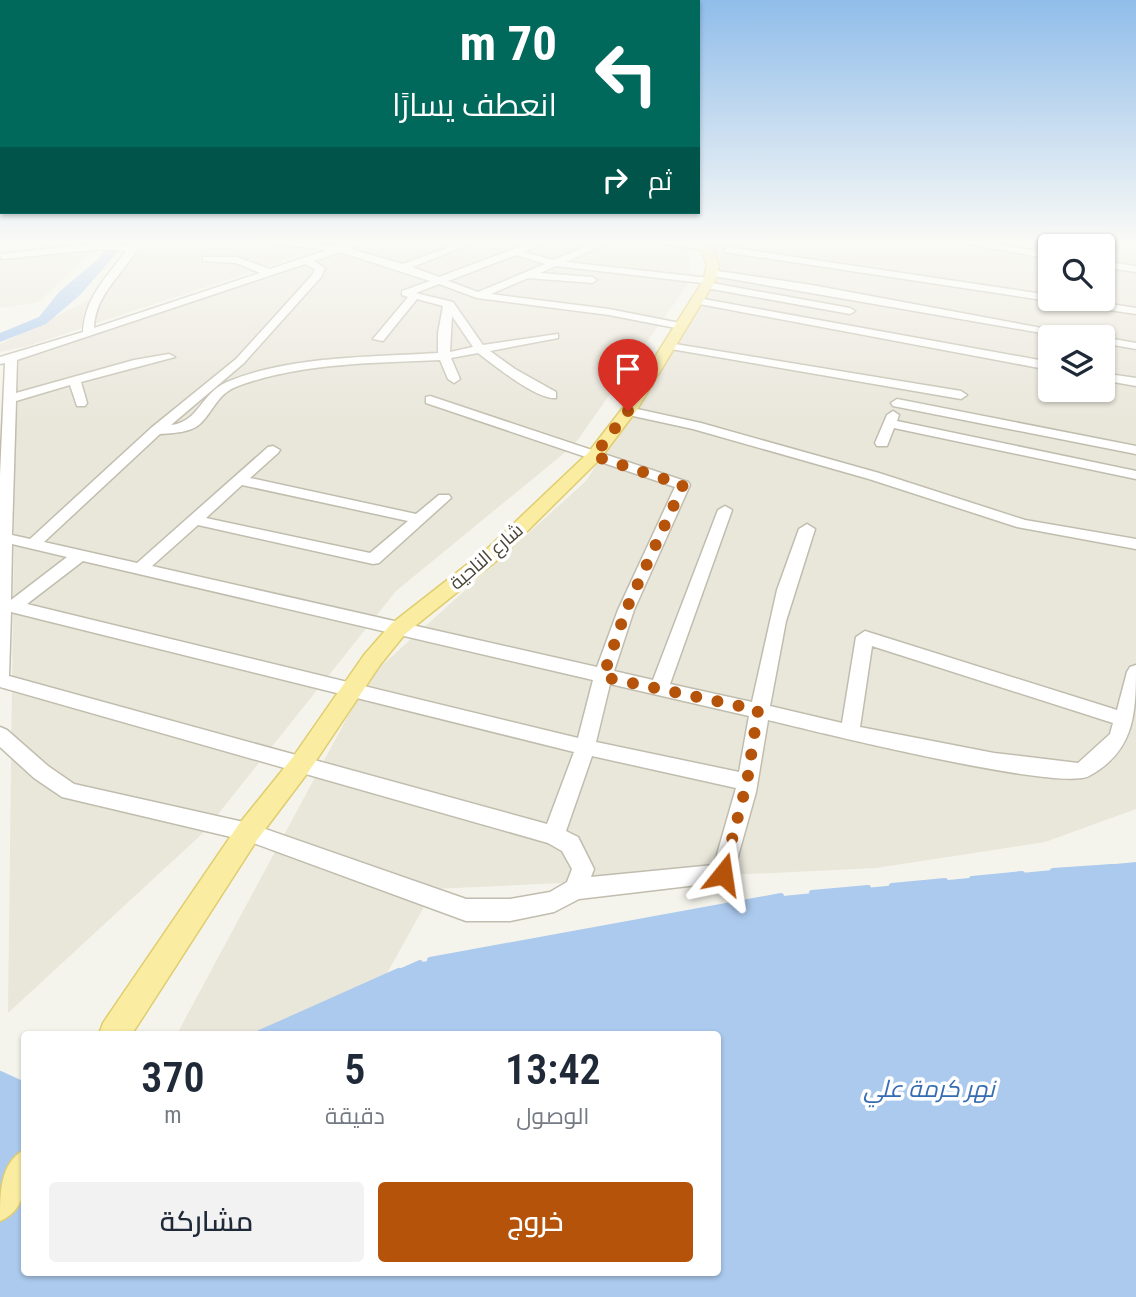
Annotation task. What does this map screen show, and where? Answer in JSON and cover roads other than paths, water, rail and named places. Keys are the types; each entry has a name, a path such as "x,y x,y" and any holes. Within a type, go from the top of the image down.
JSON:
{"main road":[{"name":"شارع الناحية","path":"116,1031 248,832 398,629 494,553 594,456 628,411 695,302"},
{"path":"0,1204 21,1172"}],"street":[{"path":"88,334 87,317 93,302"},
{"path":"185,302 6,359 10,399 6,538 9,606 0,678 554,835 570,844 583,869 575,889"},
{"path":"33,544 156,431 240,361 293,302"},
{"path":"379,339 409,302"},
{"path":"436,302 449,304 481,350 511,372 552,395"},
{"path":"528,302 609,312 681,326"},
{"path":"790,302 1038,363"},
{"path":"802,302 850,312"},
{"path":"887,302 1038,329"},
{"path":"449,304 441,342 454,380"},
{"path":"1115,308 1136,311"},
{"path":"156,431 182,428 195,422 210,399 219,392 229,385 259,375 337,362 444,356 554,336"},
{"path":"1115,342 1136,346"},
{"path":"669,346 961,395"},
{"path":"10,399 138,362 169,357"},
{"path":"1115,378 1136,382"},
{"path":"74,379 81,403"},
{"path":"882,443 904,386"},
{"path":"430,400 683,485 626,610 603,677 585,749 554,835"},
{"path":"897,403 1136,450"},
{"path":"628,411 695,426 861,472 1022,524 1136,544"},
{"path":"890,424 1136,475"},
{"path":"139,570 273,450"},
{"path":"239,480 417,519"},
{"path":"195,520 373,559 444,498"},
{"path":"659,688 725,510"},
{"path":"0,735 41,772 69,791 248,832 466,910 510,910 554,902 575,889 723,874 747,782 758,710 789,571 807,529"},
{"path":"6,538 850,732 949,754 1039,768 1081,771 1126,733 1136,671"},
{"path":"9,606 80,555"},
{"path":"9,606 349,693 585,749 747,782"},
{"path":"850,732 865,637 1126,733"}],"water":[{"path":"51,302 72,302 46,324 0,342 0,333 39,317"},
{"name":"نهر كرمة علي","path":"1136,862 1136,1297 0,1297 0,1075 21,1085 21,1276 721,1276 721,1031 267,1031 422,962 762,898"}],"waterway":[{"path":"1053,871 1112,867"},
{"path":"972,879 1022,874"},
{"path":"892,886 945,881"},
{"path":"812,893 868,888"},
{"path":"430,960 781,896"},
{"path":"395,974 420,963"},
{"path":"267,1031 399,972"},
{"path":"0,1075 21,1085"}]}
